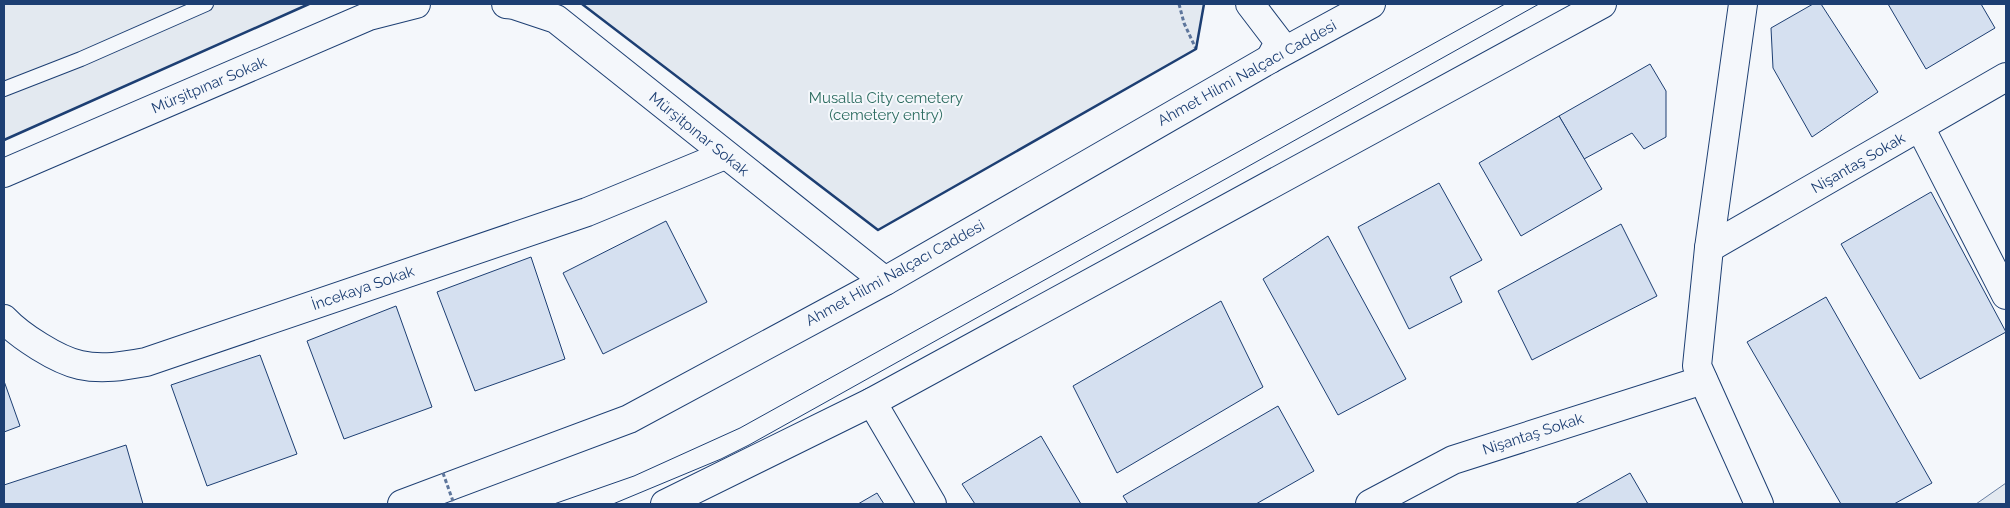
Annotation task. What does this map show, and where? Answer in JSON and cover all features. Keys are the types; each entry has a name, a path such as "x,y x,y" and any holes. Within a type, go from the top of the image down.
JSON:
{"street":[{"name":"Mürşitpınar Sokak","path":"4,173 369,16 416,4"},
{"name":"Mürşitpınar Sokak","path":"506,4 556,19 885,280"},
{"path":"1250,4 1279,42 1270,59"},
{"name":"Ahmet Hilmi Nalçacı Caddesi","path":"402,504 629,419 885,280 1270,59 1371,4"},
{"path":"665,504 872,402 1602,4"},
{"path":"1743,4 1709,248 1697,366 1758,504"},
{"name":"Nişantaş Sokak","path":"1709,248 2006,78"},
{"path":"1920,127 2006,295"},
{"name":"İncekaya Sokak","path":"4,319 10,326 46,351 79,365 114,368 146,362 587,212 726,155"},
{"name":"Nişantaş Sokak","path":"1370,504 1453,460 1703,380"},
{"path":"872,402 932,504"}],"lane":[{"path":"4,89 81,59 206,4"}],"path":[{"path":"1179,4 1184,23 1196,49"},
{"path":"443,473 454,504"}],"green space":[{"path":"4,4 309,4 4,140"},
{"name":"Musalla City cemetery (cemetery entry)","path":"582,4 1204,4 1196,49 878,230"},
{"path":"2006,483 2006,504 1976,504"}],"building":[{"path":"1813,4 1821,4 1878,92 1812,137 1773,68 1771,28"},
{"path":"1888,4 1981,4 1995,28 1926,69"},
{"path":"1650,64 1666,91 1666,137 1644,149 1632,133 1584,159 1559,116"},
{"path":"1559,116 1602,189 1521,236 1479,163"},
{"path":"1439,183 1482,260 1450,277 1462,302 1409,329 1358,227"},
{"path":"1931,192 2006,332 1920,379 1841,244"},
{"path":"666,221 707,302 603,354 563,273"},
{"path":"1621,224 1657,296 1532,360 1498,291"},
{"path":"1328,236 1406,379 1338,415 1263,279"},
{"path":"531,257 565,359 475,391 437,292"},
{"path":"1826,297 1932,483 1894,504 1841,504 1747,342"},
{"path":"1221,301 1263,387 1117,473 1073,386"},
{"path":"396,306 432,407 344,439 307,341"},
{"path":"260,355 297,454 207,486 171,385"},
{"path":"4,381 20,426 4,432"},
{"path":"1278,406 1314,471 1256,504 1128,504 1123,496"},
{"path":"1041,436 1081,504 975,504 962,484"},
{"path":"126,445 143,504 4,504 4,485"},
{"path":"1630,473 1648,504 1575,504"},
{"path":"877,493 884,504 858,504"}],"tram line":[{"path":"554,504 634,476 740,428 1505,4"},
{"path":"613,504 721,459 749,445 1539,4"}],"wall":[{"path":"4,140 309,4"},
{"path":"582,4 878,230 1196,49 1204,4"}]}
